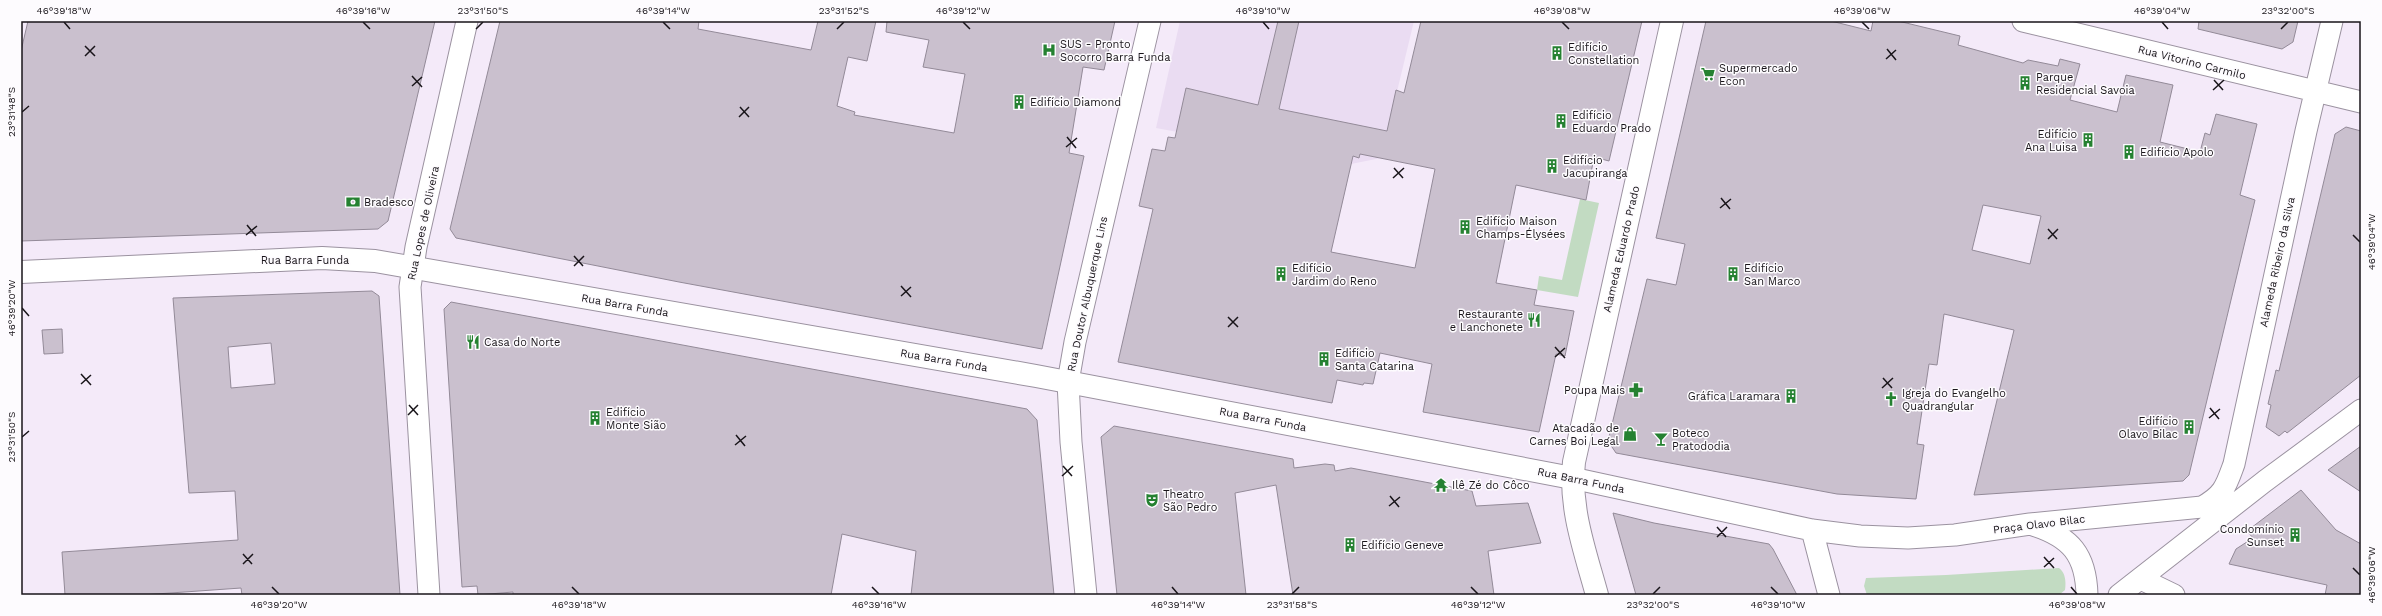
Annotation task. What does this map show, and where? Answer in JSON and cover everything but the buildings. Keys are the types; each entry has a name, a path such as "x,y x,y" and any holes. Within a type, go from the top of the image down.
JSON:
{"street":[{"name":"Rua Lopes de Oliveira","path":"429,595 410,304 412,267 467,21"},
{"name":"Rua Doutor Albuquerque Lins","path":"1086,595 1071,442 1068,382 1075,342 1150,21"},
{"name":"Alameda Eduardo Prado","path":"1597,595 1576,515 1572,478 1578,438 1672,21"},
{"name":"Rua Vitorino Carmilo","path":"2023,21 2361,102"},
{"name":"Alameda Ribeiro da Silva","path":"2216,500 2225,489 2234,464 2315,90 2332,21"},
{"name":"Rua Barra Funda","path":"21,272 322,258 412,267 1068,382 1572,478 1812,530 1860,536"},
{"path":"2119,595 2265,481 2361,410"},
{"path":"2234,464 2237,478 2243,484 2265,481"},
{"name":"Praça Olavo Bilac","path":"1860,536 1908,538 1955,535 2030,524 2202,507 2216,500"},
{"path":"2030,524 2048,530 2073,548 2083,562 2087,577 2087,595"},
{"path":"1812,530 1829,595"},
{"path":"2141,579 2174,595"}],"shaded area":[{"path":"1180,21 1414,21 1381,158 1351,164 1156,128"}],"green space":[{"path":"1580,199 1599,203 1578,297 1537,290 1539,276 1562,280"},
{"path":"2059,568 2065,578 2065,590 2059,595 1867,595 1864,586 1866,578"}],"place":[{"name":"SUS - Pronto Socorro Barra Funda","path":"1049,50"},
{"name":"Edifício Constellation","path":"1557,53"},
{"name":"Supermercado Econ","path":"1708,74"},
{"name":"Parque Residencial Savoia","path":"2025,83"},
{"name":"Edifício Diamond","path":"1019,102"},
{"name":"Edifício Eduardo Prado","path":"1561,121"},
{"name":"Edifício Ana Luisa","path":"2088,140"},
{"name":"Edifício Apolo","path":"2129,152"},
{"name":"Edifício Jacupiranga","path":"1552,166"},
{"name":"Bradesco","path":"353,202"},
{"name":"Edifício Maison Champs-Élysées","path":"1465,227"},
{"name":"Edifício Jardim do Reno","path":"1281,274"},
{"name":"Edifício San Marco","path":"1733,274"},
{"name":"Restaurante e Lanchonete","path":"1534,320"},
{"name":"Casa do Norte","path":"473,342"},
{"name":"Edifício Santa Catarina","path":"1324,359"},
{"name":"Poupa Mais","path":"1636,390"},
{"name":"Gráfica Laramara","path":"1791,396"},
{"name":"Igreja do Evangelho Quadrangular","path":"1891,399"},
{"name":"Edifício Monte Sião","path":"595,418"},
{"name":"Edifício Olavo Bilac","path":"2189,427"},
{"name":"Atacadão de Carnes Boi Legal","path":"1630,434"},
{"name":"Boteco Pratododia","path":"1661,439"},
{"name":"Ilê Zé do Côco","path":"1441,485"},
{"name":"Theatro São Pedro","path":"1152,500"},
{"name":"Condomínio Sunset","path":"2295,535"},
{"name":"Edifício Geneve","path":"1350,545"}]}
